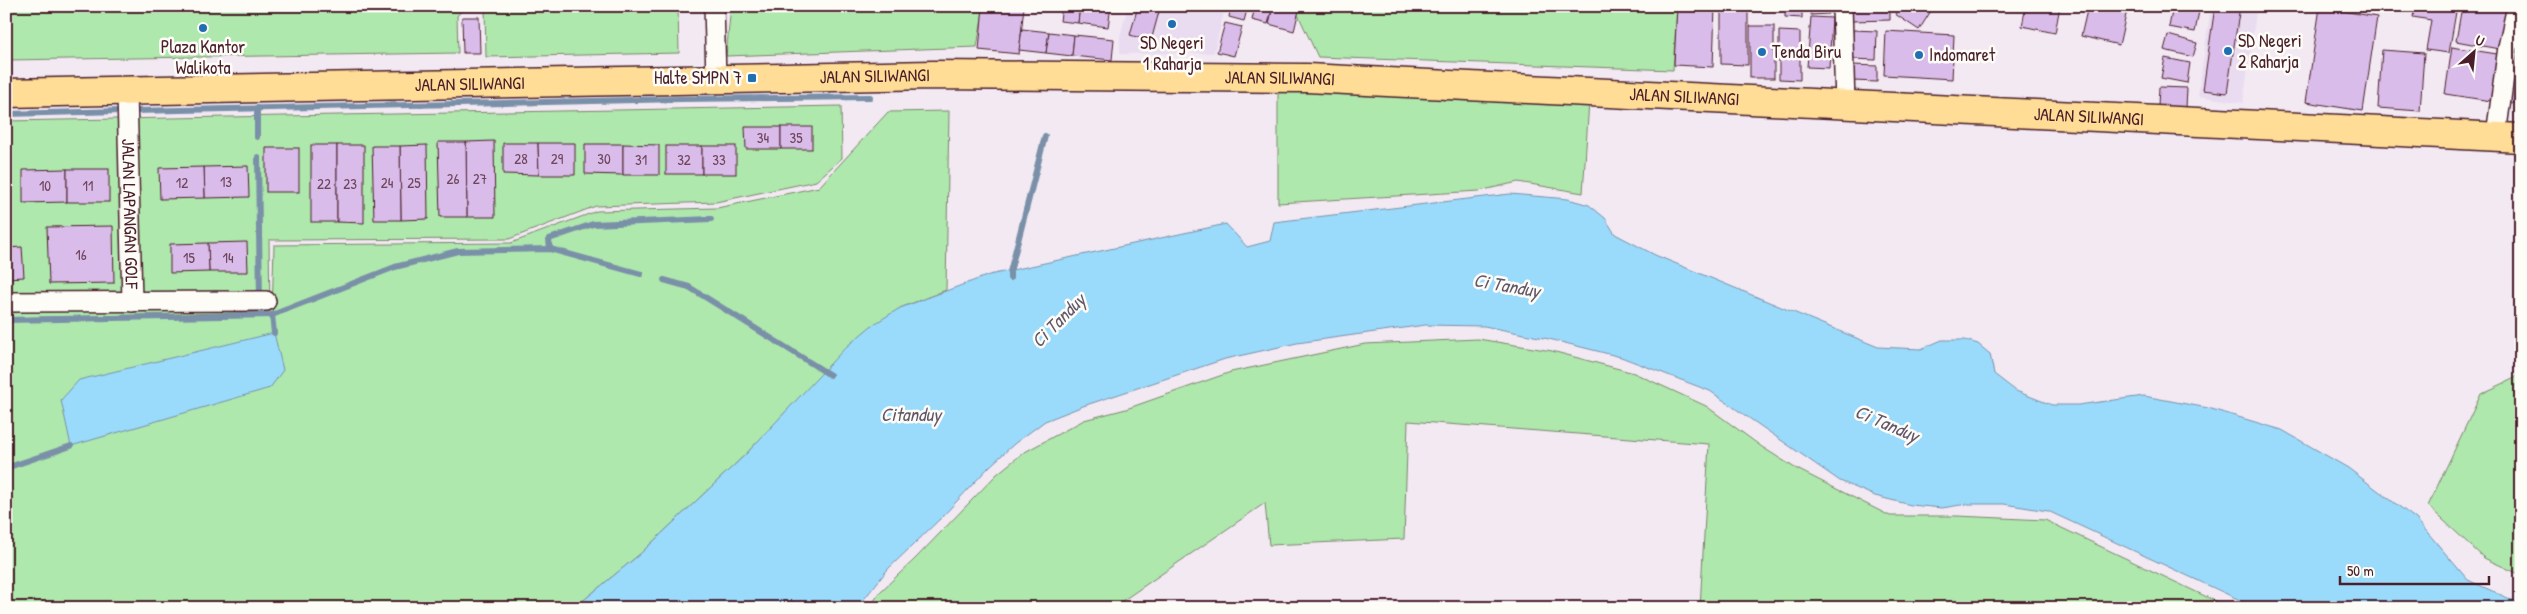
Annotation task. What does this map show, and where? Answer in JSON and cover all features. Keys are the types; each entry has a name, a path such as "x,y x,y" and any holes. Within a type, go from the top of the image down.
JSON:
{"highway":[{"name":"JALAN SILIWANGI","path":"6,93 932,75 1307,78 2508,136"}],"street":[{"path":"714,6 716,78"},
{"path":"1842,6 1845,104"},
{"path":"2508,136 2508,47 2517,6"},
{"name":"JALAN LAPANGAN GOLF","path":"6,302 132,302 126,92"},
{"path":"132,302 266,301"}],"shaded area":[{"name":"SD Negeri 1 Raharja","path":"1128,6 1229,6 1228,10 1224,12 1214,53 1120,54 1120,36"},
{"name":"SD Negeri 2 Raharja","path":"2211,6 2257,6 2243,103 2198,96"}],"green space":[{"path":"6,6 462,6 462,10 457,16 458,53 6,60"},
{"path":"485,6 678,6 679,53 486,57"},
{"path":"731,6 984,6 977,47 726,56"},
{"path":"1294,6 1677,6 1673,70 1318,57"},
{"path":"1278,89 1589,101 1583,193 1518,182 1479,191 1278,203"},
{"path":"841,106 842,158 816,181 716,202 596,206 509,239 269,240 270,312 6,318 6,121"},
{"path":"949,111 946,290 900,308 796,401 746,454 640,554 574,608 6,608 6,320 272,315 274,245 511,243 597,211 717,208 819,187 888,112"},
{"path":"1478,339 1552,351 1634,373 1706,406 1762,447 1795,468 1890,516 1957,516 2045,520 2230,608 1700,608 1709,444 1408,421 1404,539 1269,545 1265,503 1112,608 869,608 881,591 915,559 997,474 1023,453 1084,420 1126,409 1231,372 1365,344"},
{"path":"2521,370 2521,575 2484,558 2428,506 2481,394 2515,378"}],"water":[{"name":"Citanduy","path":"1510,194 1568,199 1589,205 1605,218 1615,234 1655,255 1878,347 1921,349 1942,340 1965,340 1978,344 1990,354 1994,374 2016,391 2052,405 2078,405 2144,396 2208,408 2282,430 2348,468 2416,519 2468,580 2521,604 2521,608 2257,608 2048,511 2004,504 1967,504 1942,508 1911,505 1875,496 1840,481 1710,391 1621,357 1549,339 1484,326 1425,325 1297,343 1225,359 1083,406 1045,421 1014,444 989,467 941,518 888,569 857,608 574,608 640,554 746,454 846,347 871,326 900,308 989,275 1226,224 1247,247 1270,241 1274,222"},
{"path":"274,333 283,370 270,388 71,446 61,400 79,380"}],"building":[{"path":"983,6 1024,6 1019,54 979,50"},
{"path":"1062,6 1080,6 1078,23 1060,21"},
{"path":"1080,6 1111,6 1108,27 1078,23"},
{"path":"1138,6 1165,6 1164,9 1160,8 1151,41 1130,35"},
{"path":"1231,6 1248,6 1244,21 1229,17"},
{"path":"1255,6 1273,6 1268,24 1252,20"},
{"path":"1273,6 1300,6 1294,31 1269,24"},
{"path":"1677,6 1715,6 1713,67 1674,65"},
{"path":"1721,6 1748,6 1748,65 1721,64"},
{"path":"1785,6 1802,6 1802,18 1785,17"},
{"path":"1810,6 1828,6 1829,14 1811,15"},
{"path":"1852,6 1890,6 1890,20 1852,21"},
{"path":"1900,6 1934,6 1919,30 1895,14"},
{"path":"2026,6 2060,6 2055,33 2022,26"},
{"path":"2088,6 2128,6 2119,45 2081,36"},
{"path":"2173,6 2200,6 2195,32 2169,27"},
{"path":"2215,6 2240,6 2227,93 2203,90"},
{"path":"2415,6 2457,6 2449,53 2426,50 2431,20 2413,17"},
{"path":"2462,6 2506,8 2499,49 2456,41"},
{"path":"2320,7 2377,17 2363,111 2306,102"},
{"path":"462,17 479,17 480,53 463,53"},
{"path":"1811,17 1832,18 1829,68 1807,67"},
{"path":"1225,23 1242,27 1234,56 1217,52"},
{"name":"Tenda Biru","path":"1750,26 1774,26 1774,78 1750,78"},
{"path":"1022,29 1049,32 1046,53 1019,50"},
{"path":"1853,30 1877,31 1876,60 1852,59"},
{"path":"1779,31 1800,32 1800,80 1779,79"},
{"name":"Indomaret","path":"1886,31 1954,35 1952,79 1884,75"},
{"path":"1049,32 1074,35 1072,56 1046,53"},
{"path":"1074,35 1114,39 1112,60 1072,56"},
{"path":"2168,35 2197,43 2193,57 2164,50"},
{"path":"2452,47 2497,54 2491,101 2445,94"},
{"path":"2382,50 2424,53 2420,111 2378,108"},
{"path":"2516,52 2521,53 2521,104 2507,102"},
{"path":"2165,58 2190,63 2187,83 2161,78"},
{"path":"1853,65 1877,66 1877,82 1853,81"},
{"path":"2159,87 2187,88 2186,108 2158,106"},
{"path":"745,127 781,127 781,149 746,149"},
{"path":"781,127 812,127 812,149 781,149"},
{"path":"494,141 495,217 467,217 466,142"},
{"path":"438,142 466,142 467,217 440,217"},
{"path":"503,143 538,143 539,175 503,174"},
{"path":"538,143 575,143 575,175 539,175"},
{"path":"585,144 623,144 623,175 585,174"},
{"path":"623,144 659,145 659,175 623,175"},
{"path":"311,145 337,145 337,222 311,222"},
{"path":"337,145 364,145 364,223 337,222"},
{"path":"427,145 428,219 401,220 400,146"},
{"path":"372,146 400,146 401,220 374,220"},
{"path":"666,146 702,146 702,174 666,174"},
{"path":"702,146 736,146 736,174 702,174"},
{"path":"266,148 299,148 299,192 266,192"},
{"path":"248,166 249,197 205,198 204,167"},
{"path":"204,167 205,198 160,199 159,168"},
{"path":"67,169 67,202 23,203 23,170"},
{"path":"67,169 109,169 109,202 67,202"},
{"path":"113,226 114,283 49,284 47,227"},
{"path":"247,242 248,272 209,272 208,243"},
{"path":"208,243 209,272 170,273 170,244"},
{"path":"22,247 24,277 6,278 6,248"}],"waterway":[{"path":"134,111 682,99 870,97"},
{"path":"257,108 257,137"},
{"path":"6,114 122,111"},
{"path":"1010,278 1045,136"},
{"path":"258,157 260,300"},
{"path":"550,249 549,239 593,224 711,219"},
{"path":"6,320 272,315 395,267 458,251 550,249 641,274"},
{"path":"664,280 689,287 830,375"},
{"path":"272,315 274,333"},
{"path":"6,468 71,446"}],"place":[{"name":"SD Negeri 1 Raharja","path":"1172,24"},
{"name":"Plaza Kantor Walikota","path":"203,28"},
{"name":"SD Negeri 2 Raharja","path":"2228,51"},
{"name":"Tenda Biru","path":"1762,52"},
{"name":"Indomaret","path":"1919,55"},
{"name":"Halte SMPN 7","path":"752,78"}],"water label":[{"name":"Ci Tanduy","path":"1507,285"},
{"name":"Ci Tanduy","path":"1058,320"},
{"name":"Ci Tanduy","path":"1887,423"}]}
